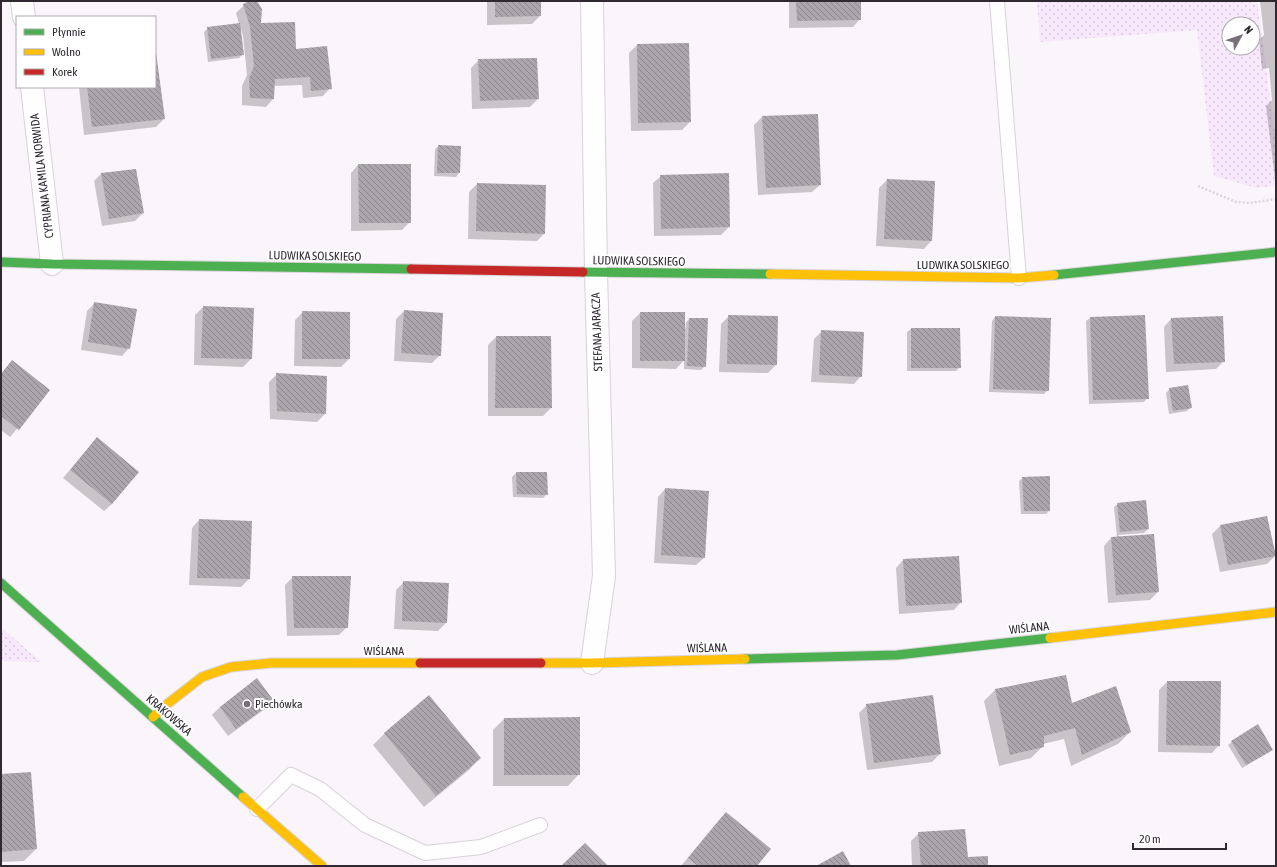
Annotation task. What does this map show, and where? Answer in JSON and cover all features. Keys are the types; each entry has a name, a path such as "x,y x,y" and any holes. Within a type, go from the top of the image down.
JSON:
{"street":[{"path":"22,1 24,16"},
{"name":"STEFANA JARACZA","path":"592,1 596,272 604,576 592,663"},
{"name":"CYPRIANA KAMILA NORWIDA","path":"32,88 52,264"},
{"name":"LUDWIKA SOLSKIEGO","path":"1,262 1019,278 1276,252"},
{"name":"KRAKOWSKA","path":"1,583 322,866"},
{"name":"WIŚLANA","path":"153,718 166,705 202,677 231,668 270,663 592,663 897,655 1276,612"}],"lane":[{"path":"997,1 1019,278"},
{"path":"257,809 290,775 320,789 365,825 425,853 481,847 540,824"}],"path":[{"path":"1198,186 1236,202 1250,203 1276,199"}],"shaded area":[{"path":"1037,1 1257,1 1259,16 1221,16 1221,56 1261,56 1261,30 1276,141 1276,185 1257,188 1214,176 1197,30 1040,42"},
{"path":"1,627 41,662 1,661"}],"building":[{"path":"249,1 257,1 262,9 261,23 295,22 296,49 327,46 332,89 311,91 310,77 275,79 274,99 250,98 249,78 254,66 250,27 243,4"},
{"path":"495,1 541,1 541,16 495,17"},
{"path":"796,1 861,1 861,20 797,21"},
{"path":"240,23 244,55 211,59 207,27"},
{"path":"689,43 691,122 638,123 637,44"},
{"path":"156,52 165,119 92,127 87,88 156,88"},
{"path":"537,58 539,99 480,101 478,59"},
{"path":"818,114 821,185 766,188 762,116"},
{"path":"438,145 461,146 460,173 437,173"},
{"path":"358,164 411,164 411,223 359,223"},
{"path":"136,169 144,213 109,219 101,173"},
{"path":"729,173 730,227 661,229 660,175"},
{"path":"887,179 935,181 932,241 884,239"},
{"path":"477,183 546,185 545,234 476,231"},
{"path":"94,302 137,309 130,349 88,342"},
{"path":"203,306 254,308 252,359 201,358"},
{"path":"404,310 443,313 441,356 401,353"},
{"path":"302,311 350,312 350,359 302,359"},
{"path":"640,312 685,312 685,361 640,361"},
{"path":"728,315 778,316 777,365 727,364"},
{"path":"1145,315 1149,399 1093,400 1090,317"},
{"path":"995,316 1051,318 1049,391 993,389"},
{"path":"1223,316 1225,362 1174,364 1171,318"},
{"path":"689,318 708,318 706,367 687,366"},
{"path":"911,328 960,328 961,368 911,368"},
{"path":"821,330 864,332 862,377 819,375"},
{"path":"496,336 551,336 552,408 495,408"},
{"path":"12,360 50,390 19,430 1,416 1,374"},
{"path":"276,373 327,376 326,414 277,411"},
{"path":"1188,385 1192,408 1173,411 1169,388"},
{"path":"97,437 139,472 112,504 70,470"},
{"path":"516,472 547,472 548,495 517,494"},
{"path":"1050,476 1050,511 1024,511 1022,477"},
{"path":"665,488 709,491 705,558 661,555"},
{"path":"1146,500 1149,529 1120,532 1117,503"},
{"path":"1267,516 1276,556 1228,565 1220,525"},
{"path":"199,519 252,521 250,579 197,578"},
{"path":"1154,534 1159,592 1116,595 1111,537"},
{"path":"959,556 962,603 906,606 903,559"},
{"path":"292,576 351,576 348,628 294,628"},
{"path":"403,581 449,583 447,623 402,621"},
{"path":"1066,675 1072,703 1116,686 1131,732 1082,755 1075,728 1044,736 1044,747 1010,755 995,689"},
{"name":"Piechówka","path":"257,678 274,701 236,729 220,707"},
{"path":"1167,681 1221,681 1220,746 1166,745"},
{"path":"429,695 481,758 436,796 384,733"},
{"path":"933,695 941,754 874,763 866,704"},
{"path":"580,717 580,775 504,775 504,718"},
{"path":"1258,724 1273,750 1246,765 1231,741"},
{"path":"31,772 37,849 1,852 1,774"},
{"path":"726,812 771,849 757,866 698,866 688,858"},
{"path":"965,829 968,857 988,856 988,866 921,866 918,832"},
{"path":"585,843 608,866 561,866"},
{"path":"843,851 851,866 816,866"}],"traffic: fast":[{"path":"1054,275 1276,252"},
{"path":"1,262 411,269"},
{"path":"583,272 770,274"},
{"path":"1,583 243,797"},
{"path":"745,659 897,655 1050,638"}],"traffic: slow":[{"path":"770,274 1019,278 1054,275"},
{"path":"1050,638 1276,612"},
{"path":"541,663 745,659"},
{"path":"153,717 202,677 231,667 271,663 420,663"},
{"path":"243,797 322,866"}],"traffic: jam":[{"path":"411,269 583,272"},
{"path":"420,663 541,663"}],"place":[{"name":"Piechówka","path":"247,704"}]}
